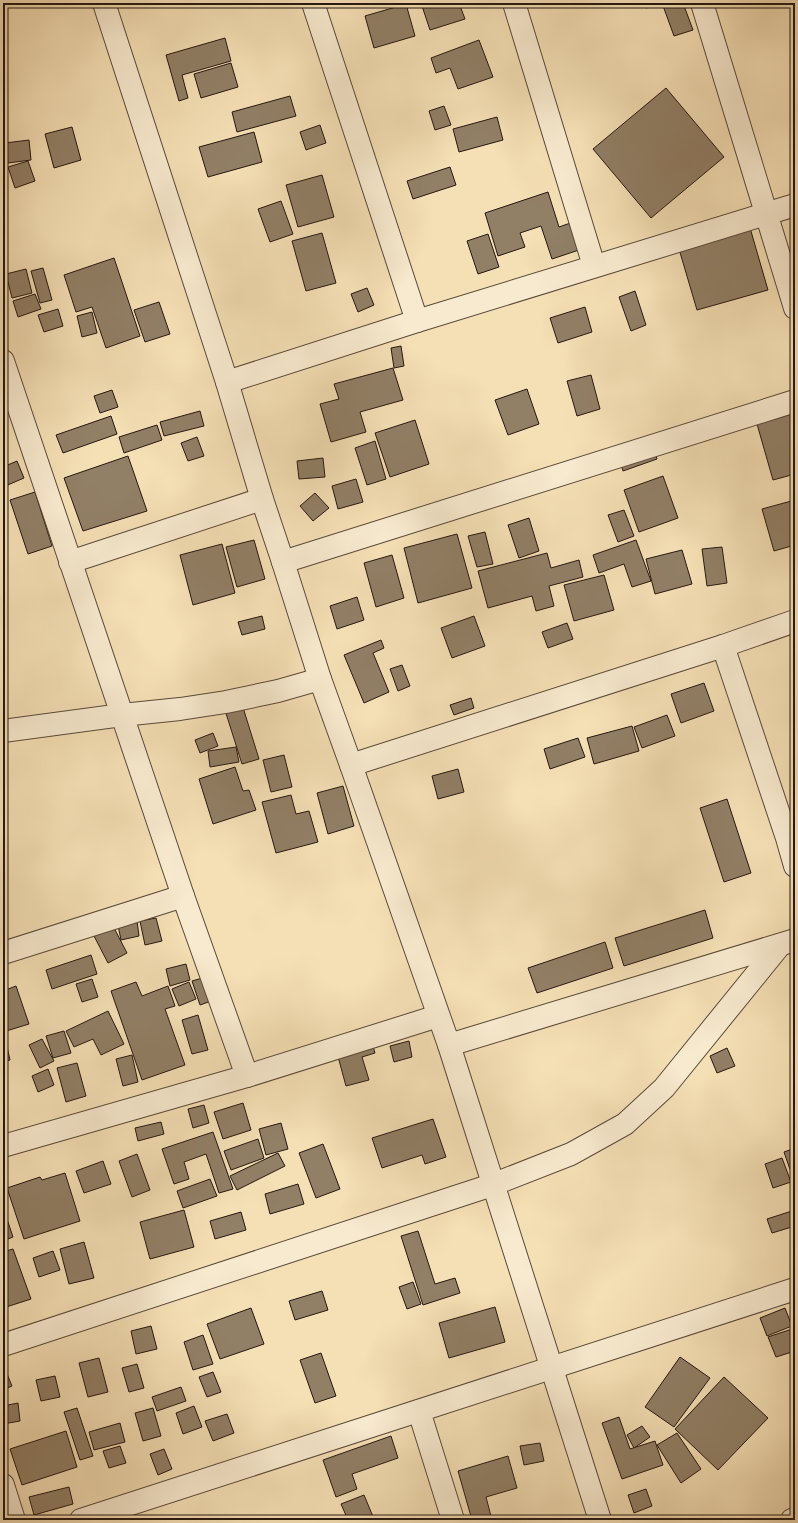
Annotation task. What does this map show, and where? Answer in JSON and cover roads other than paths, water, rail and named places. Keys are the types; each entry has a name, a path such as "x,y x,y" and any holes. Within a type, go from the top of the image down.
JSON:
{"street":[{"path":"104,3 227,382 262,499 320,679 448,1045 600,1520"},
{"path":"313,3 418,321"},
{"path":"702,3 795,308"},
{"path":"517,4 594,266"},
{"path":"227,382 594,266 795,205"},
{"path":"4,368 183,896 247,1076"},
{"path":"283,562 795,402"},
{"path":"70,562 262,499"},
{"path":"351,765 723,646 795,621"},
{"path":"723,646 791,837 795,866"},
{"path":"3,731 226,702 278,691 320,679"},
{"path":"3,953 183,896"},
{"path":"448,1045 788,942"},
{"path":"3,1345 492,1185 571,1154 626,1124 664,1088 788,942"},
{"path":"3,1146 247,1076 438,1016"},
{"path":"81,1520 795,1288"},
{"path":"419,1411 453,1520"},
{"path":"3,1485 14,1520"}]}
